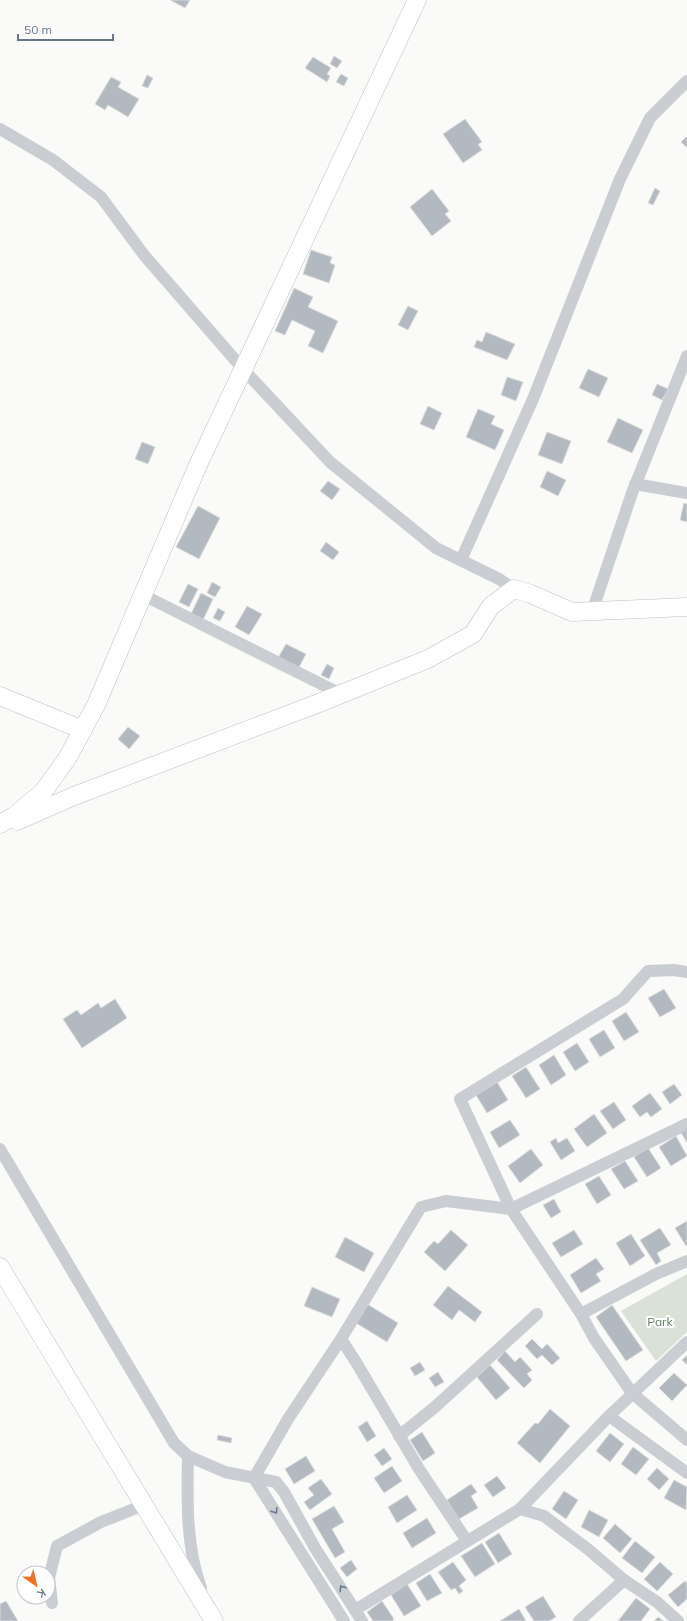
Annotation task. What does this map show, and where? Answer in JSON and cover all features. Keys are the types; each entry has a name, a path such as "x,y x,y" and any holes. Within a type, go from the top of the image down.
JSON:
{"main road":[{"path":"0,824 14,816 42,792 68,757 96,705 198,466 417,0"},
{"path":"0,828 74,796 341,694 428,659 473,634 491,606 514,589 531,594 572,612 687,607"},
{"path":"0,696 83,730"},
{"path":"0,1267 214,1621"}],"street":[{"path":"461,560 533,399 620,179 650,118 687,81"},
{"path":"0,129 53,160 102,197 144,255 243,369 330,462 436,548 499,579 514,589"},
{"path":"592,612 635,484 687,356"},
{"path":"635,484 687,493"},
{"path":"143,595 341,694"},
{"path":"687,972 674,970 648,971 623,999 460,1099 511,1209 581,1314 594,1338 632,1393 687,1440"},
{"path":"254,1478 288,1419 341,1339 421,1207 446,1201 511,1209 687,1124"},
{"path":"0,1149 174,1443 188,1456 225,1472 276,1482 284,1492 315,1548 362,1621"},
{"path":"581,1314 656,1274 687,1261"},
{"path":"399,1436 435,1407 537,1314"},
{"path":"341,1339 419,1470 467,1541"},
{"path":"356,1610 520,1509 632,1393 687,1342"},
{"path":"609,1416 687,1473"},
{"path":"188,1456 187,1504 195,1571 214,1621"},
{"path":"254,1478 344,1621"},
{"path":"52,1565 57,1546 101,1522 144,1505"},
{"path":"520,1509 544,1516 589,1550 624,1580 657,1602 678,1621"},
{"path":"578,1621 624,1580"}],"green space":[{"name":"Park","path":"687,1274 687,1332 656,1361 621,1311"}],"building":[{"path":"170,0 190,0 185,8"},
{"path":"334,56 342,61 337,68 330,64"},
{"path":"313,57 331,68 327,74 330,76 327,82 305,68"},
{"path":"341,74 348,78 344,86 336,82"},
{"path":"147,75 153,78 148,88 142,86"},
{"path":"111,77 121,82 118,87 139,99 128,117 108,105 105,110 95,104"},
{"path":"465,119 482,142 478,144 482,150 463,163 443,134"},
{"path":"687,136 687,148 681,142"},
{"path":"655,188 660,191 653,205 648,203"},
{"path":"432,189 449,211 445,214 451,221 432,236 410,207"},
{"path":"311,250 332,257 330,263 335,265 329,283 303,274"},
{"path":"294,288 313,297 308,307 338,321 323,353 308,346 315,331 292,320 285,335 275,331"},
{"path":"408,306 418,311 408,330 398,325"},
{"path":"486,332 515,344 507,360 474,347 477,340 482,342"},
{"path":"588,369 608,378 599,397 579,388"},
{"path":"507,377 523,382 516,401 501,395"},
{"path":"657,384 668,389 662,400 652,395"},
{"path":"428,406 442,413 434,430 420,424"},
{"path":"478,409 495,416 491,424 504,430 495,450 466,437"},
{"path":"618,418 643,430 632,453 607,442"},
{"path":"547,432 571,441 562,464 538,455"},
{"path":"142,442 155,447 148,464 135,459"},
{"path":"547,471 566,480 558,496 540,487"},
{"path":"328,481 340,489 332,500 320,491"},
{"path":"684,503 687,504 687,522 680,520"},
{"path":"198,506 220,518 199,559 176,547"},
{"path":"326,542 339,552 333,560 320,551"},
{"path":"212,582 221,587 215,597 207,593"},
{"path":"188,584 198,589 189,607 179,602"},
{"path":"201,593 213,599 203,620 191,614"},
{"path":"247,606 262,614 249,635 235,627"},
{"path":"218,608 225,612 220,621 213,618"},
{"path":"286,644 306,654 298,669 278,658"},
{"path":"327,664 334,668 329,679 321,675"},
{"path":"128,727 140,736 129,749 118,739"},
{"path":"664,989 676,1008 660,1017 648,998"},
{"path":"115,999 127,1018 82,1048 63,1019 77,1010 81,1015 98,1003 101,1008"},
{"path":"626,1012 639,1032 624,1041 612,1021"},
{"path":"604,1030 615,1048 600,1057 589,1039"},
{"path":"577,1043 589,1062 575,1071 563,1052"},
{"path":"554,1055 566,1075 551,1085 539,1065"},
{"path":"526,1067 540,1089 526,1098 512,1076"},
{"path":"497,1082 508,1100 487,1113 476,1095"},
{"path":"674,1084 682,1095 670,1104 662,1092"},
{"path":"650,1093 662,1109 651,1117 647,1112 640,1117 632,1106"},
{"path":"614,1102 626,1120 613,1129 600,1111"},
{"path":"594,1114 607,1133 587,1147 574,1129"},
{"path":"510,1120 520,1135 499,1148 490,1132"},
{"path":"687,1128 687,1143 681,1132"},
{"path":"676,1136 687,1156 671,1166 659,1147"},
{"path":"556,1138 558,1143 567,1138 575,1151 561,1160 550,1142"},
{"path":"648,1148 661,1168 647,1177 634,1157"},
{"path":"531,1149 543,1165 520,1183 508,1166"},
{"path":"625,1161 638,1181 624,1189 611,1169"},
{"path":"599,1176 611,1195 597,1204 585,1184"},
{"path":"554,1199 561,1212 551,1218 543,1205"},
{"path":"687,1221 687,1245 686,1246 675,1228"},
{"path":"660,1228 671,1245 657,1253 661,1261 656,1265 640,1240"},
{"path":"451,1230 468,1245 445,1271 424,1252 434,1241 438,1244"},
{"path":"574,1230 583,1244 561,1257 552,1243"},
{"path":"631,1234 645,1256 630,1266 616,1243"},
{"path":"345,1237 374,1253 364,1272 335,1257"},
{"path":"596,1258 604,1269 596,1274 601,1281 581,1293 570,1275"},
{"path":"448,1286 482,1312 475,1322 459,1310 452,1320 433,1305"},
{"path":"312,1287 340,1299 332,1317 304,1306"},
{"path":"367,1304 398,1323 387,1342 356,1323"},
{"path":"612,1305 643,1350 626,1361 596,1317"},
{"path":"532,1339 542,1349 547,1344 560,1358 552,1365 542,1355 537,1359 525,1346"},
{"path":"505,1351 515,1362 520,1357 532,1370 527,1374 532,1380 524,1388 497,1360"},
{"path":"687,1355 687,1365 682,1360"},
{"path":"420,1362 425,1370 415,1376 410,1368"},
{"path":"490,1365 510,1388 496,1400 477,1377"},
{"path":"438,1372 444,1382 435,1387 429,1378"},
{"path":"674,1373 687,1385 672,1401 659,1388"},
{"path":"550,1409 570,1426 540,1463 517,1443 535,1423 538,1424"},
{"path":"367,1421 376,1436 367,1442 358,1427"},
{"path":"422,1432 435,1453 423,1461 410,1440"},
{"path":"610,1433 624,1444 610,1462 596,1451"},
{"path":"218,1435 232,1438 231,1443 217,1440"},
{"path":"633,1447 649,1459 636,1475 621,1464"},
{"path":"384,1448 392,1459 382,1466 374,1455"},
{"path":"306,1456 315,1471 294,1484 285,1469"},
{"path":"392,1466 402,1481 384,1493 374,1478"},
{"path":"657,1468 669,1479 659,1490 647,1479"},
{"path":"497,1476 506,1488 493,1497 484,1485"},
{"path":"321,1479 332,1494 310,1510 304,1502 314,1495 308,1488"},
{"path":"674,1480 687,1487 686,1510 664,1498"},
{"path":"471,1484 477,1492 471,1496 478,1508 459,1519 447,1500"},
{"path":"564,1491 578,1500 566,1519 552,1509"},
{"path":"407,1495 417,1510 397,1523 388,1507"},
{"path":"334,1506 344,1522 332,1529 345,1552 335,1558 312,1519"},
{"path":"589,1510 608,1520 599,1537 581,1527"},
{"path":"427,1518 436,1533 412,1548 403,1533"},
{"path":"615,1524 632,1539 620,1553 603,1538"},
{"path":"499,1533 512,1554 498,1563 485,1542"},
{"path":"635,1541 655,1557 642,1573 622,1558"},
{"path":"482,1543 495,1564 475,1577 461,1556"},
{"path":"351,1560 357,1569 347,1577 340,1568"},
{"path":"453,1562 466,1580 459,1586 463,1591 459,1594 455,1588 451,1590 438,1572"},
{"path":"660,1562 673,1574 657,1591 644,1579"},
{"path":"430,1574 442,1593 427,1601 416,1583"},
{"path":"685,1581 687,1584 687,1599 678,1607 668,1595"},
{"path":"407,1584 421,1606 404,1616 391,1595"},
{"path":"543,1596 556,1617 549,1621 534,1621 525,1607"},
{"path":"636,1598 650,1609 641,1621 618,1621"},
{"path":"6,1601 18,1621 0,1621 0,1604"},
{"path":"382,1601 394,1619 392,1621 373,1621 367,1612"},
{"path":"519,1609 526,1621 500,1621"},
{"path":"658,1617 664,1621 654,1621"}]}
